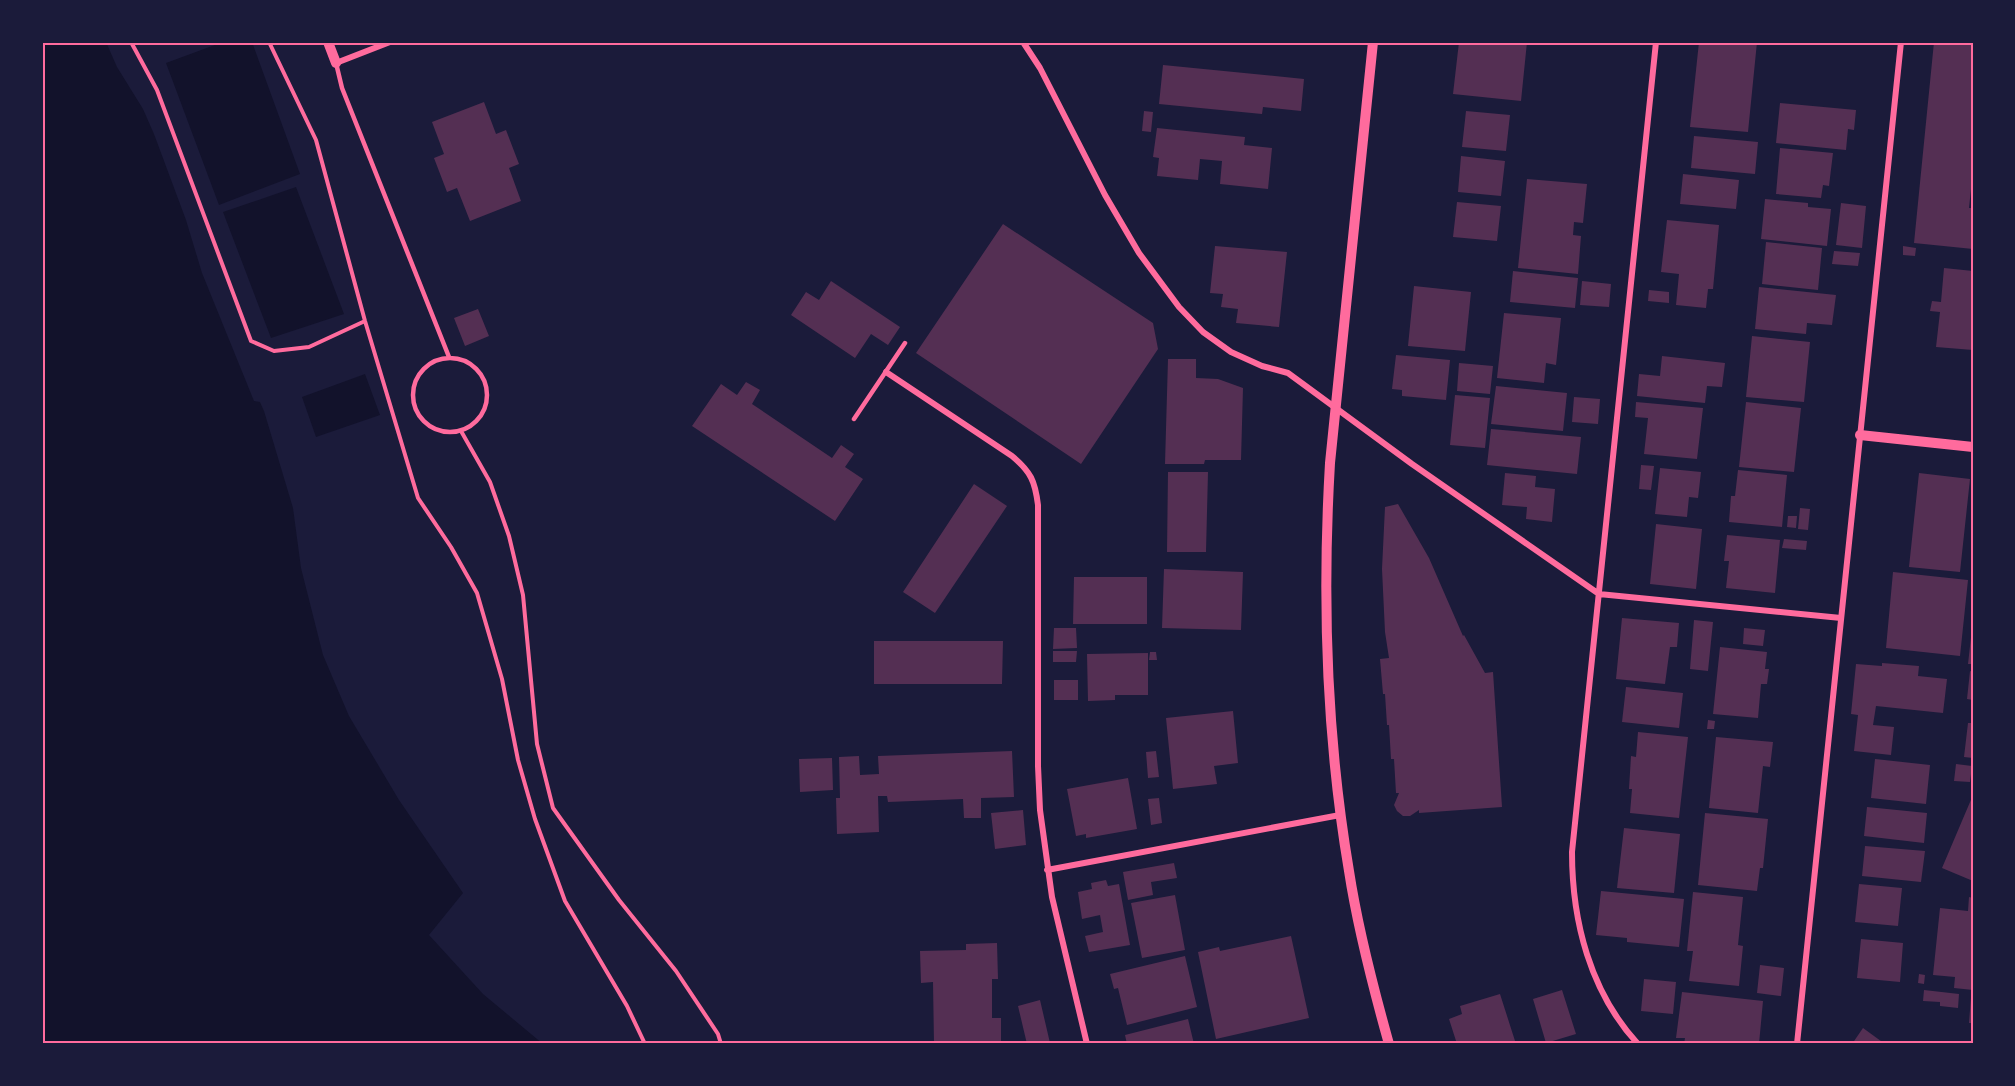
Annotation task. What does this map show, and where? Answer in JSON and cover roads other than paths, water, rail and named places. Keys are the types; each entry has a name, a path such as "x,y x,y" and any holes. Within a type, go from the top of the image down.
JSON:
{"street":[{"path":"328,42 336,63 390,42"},
{"path":"1023,42 1040,68 1105,195 1139,253 1179,307 1203,332 1231,352 1262,366 1288,373 1412,464 1599,594 1841,618"},
{"path":"1373,42 1336,409 1327,522 1325,640 1330,721 1340,815 1360,931 1389,1044"},
{"path":"1638,1044 1617,1017 1603,992 1581,938 1572,881 1572,852 1656,42"},
{"path":"1797,1044 1901,42"},
{"path":"886,372 1012,456 1027,469 1036,486 1040,810 1047,870 1061,940 1087,1044"},
{"path":"1860,435 1973,447"},
{"path":"1047,870 1340,815"}],"lane":[{"path":"336,63 342,88 449,357"},
{"path":"854,419 905,343"},
{"path":"449,357 464,360 475,367 483,377 487,390 487,403 482,414 473,424 461,431 448,432 435,429 417,412 413,400 413,387 418,374 427,365 449,357"}]}
